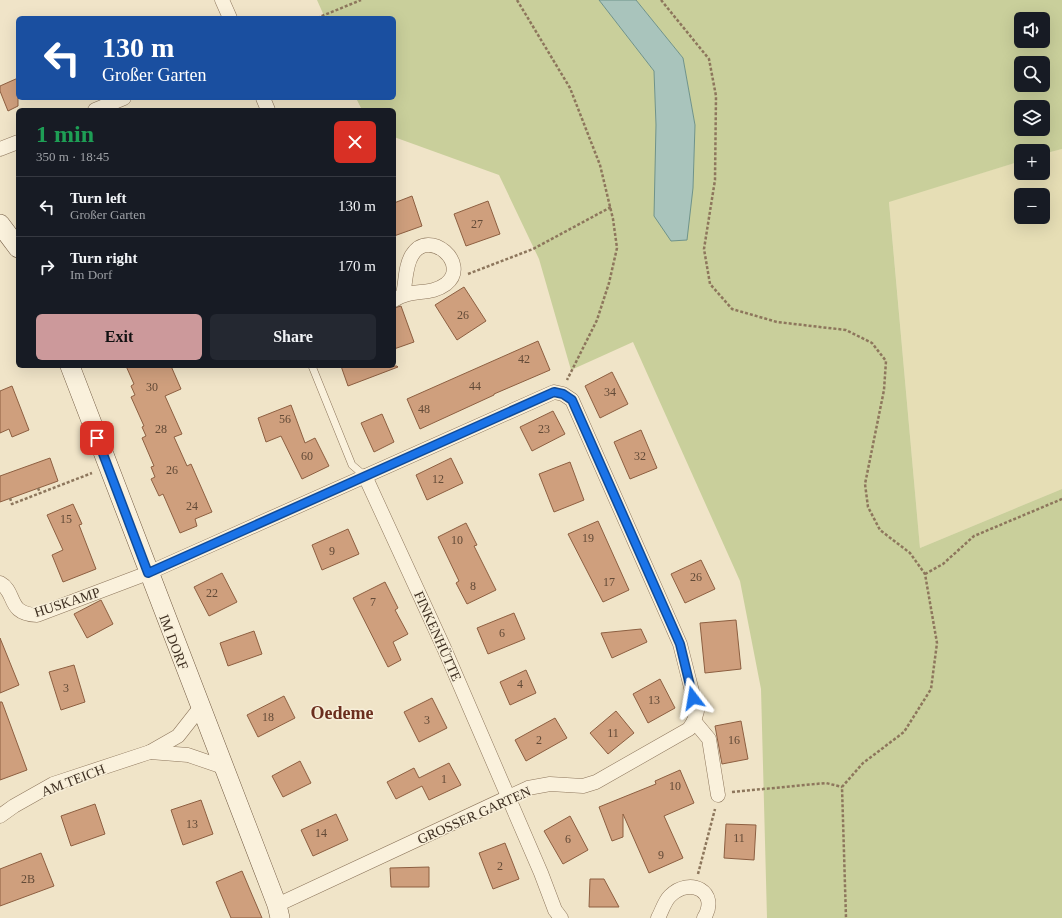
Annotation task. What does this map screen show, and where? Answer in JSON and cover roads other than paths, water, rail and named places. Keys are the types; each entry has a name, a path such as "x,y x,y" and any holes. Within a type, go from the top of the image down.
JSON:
{"street":[{"path":"222,0 229,16"},
{"path":"100,108 119,100"},
{"path":"0,149 16,143"},
{"path":"0,224 16,245"},
{"path":"432,245 442,248 450,255 453,265 452,274 447,283 437,289 398,297 412,254 420,247 432,245"},
{"name":"IM DORF","path":"71,368 278,912"},
{"path":"148,573 554,392 563,394 572,400 680,644 697,711 694,721 710,739 718,795"},
{"name":"FINKENHÜTTE","path":"365,476 444,648 541,873 555,910 561,918"},
{"name":"HUSKAMP","path":"0,584 4,586 14,605 26,614 37,615 148,573"},
{"name":"AM TEICH","path":"0,816 14,806 53,784 150,752 178,736 200,708"},
{"name":"GROSSER GARTEN","path":"278,912 528,788 550,784 583,786 596,782 689,730 694,721"},
{"name":"AM TEICH","path":"150,752 188,754 223,767"},
{"path":"658,918 670,897 685,886 694,886 703,891 707,897 709,904 704,918"}],"lane":[{"path":"313,368 352,465 365,476"}],"water":[{"path":"599,0 636,0 683,58 695,125 693,188 687,240 671,241 654,216 656,125 654,71"}],"district":[{"name":"Oedeme","path":"342,713"}]}
